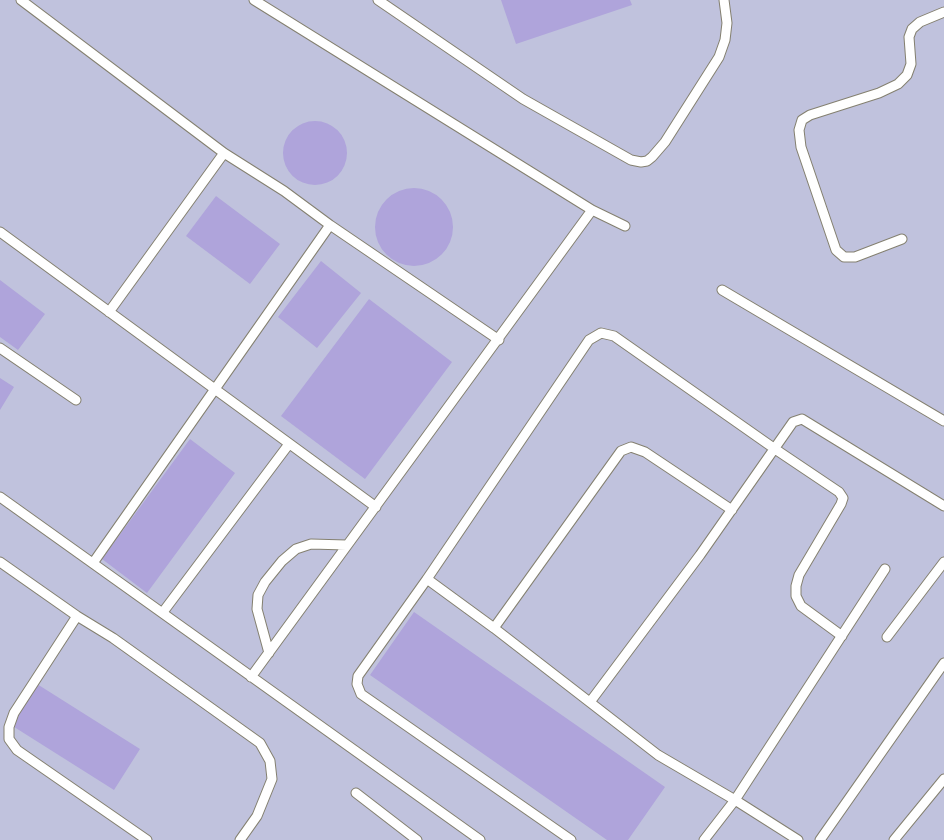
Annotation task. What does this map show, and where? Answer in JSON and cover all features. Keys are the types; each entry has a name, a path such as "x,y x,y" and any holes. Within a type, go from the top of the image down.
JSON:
{"lane":[{"path":"21,0 224,152 284,191 330,225 499,340"},
{"path":"254,0 592,210 625,226"},
{"path":"378,0 523,99 631,160 641,162 647,161 652,157 664,142 719,57 726,34 727,23 724,0"},
{"path":"902,239 855,257 844,257 836,250 801,147 799,130 802,120 810,115 879,93 898,84 907,75 911,64 909,37 912,29 920,22 944,12"},
{"path":"109,312 224,152"},
{"path":"251,677 346,545 376,507 499,340 592,210"},
{"path":"92,563 330,225"},
{"path":"0,232 376,507"},
{"path":"722,290 944,421"},
{"path":"571,840 361,694 358,684 358,676 427,579 589,340 600,333 614,336 842,495 841,504 799,575 796,586 796,596 801,606 842,636"},
{"path":"0,348 76,400"},
{"path":"590,702 732,510 792,422 802,419 944,506"},
{"path":"163,612 289,444"},
{"path":"494,628 621,451 631,447 645,452 732,510"},
{"path":"0,497 163,612 251,677 480,840"},
{"path":"269,653 257,609 258,595 265,582 282,561 296,549 311,544 346,545"},
{"path":"0,562 77,616 113,638 260,743 270,761 272,779 257,816 240,840"},
{"path":"887,637 944,562"},
{"path":"704,840 735,800 885,569"},
{"path":"427,579 494,628 658,755 735,800 798,840"},
{"path":"77,616 14,713 9,727 9,739 17,750 147,840"},
{"path":"820,840 944,663"},
{"path":"894,840 944,779"},
{"path":"356,793 417,840"}],"shaded area":[{"path":"0,0 944,0 944,840 0,840"}],"building":[{"path":"501,0 630,0 632,5 516,44"},
{"path":"309,121 321,121 338,130 345,141 347,153 345,165 338,176 321,185 309,185 297,180 288,171 283,159 283,147 288,135 297,126"},
{"path":"414,188 429,191 436,195 446,205 450,212 453,227 450,242 446,249 436,259 429,263 414,266 399,263 392,259 382,249 378,242 375,227 378,212 382,205 392,195 399,191"},
{"path":"216,196 280,244 250,284 186,236"},
{"path":"321,261 361,293 317,348 278,317"},
{"path":"0,280 45,314 18,350 0,337"},
{"path":"369,299 452,362 365,479 281,416"},
{"path":"0,378 14,387 0,410"},
{"path":"190,439 235,473 147,593 102,559"},
{"path":"414,612 665,787 628,840 607,840 370,675"},
{"path":"37,684 140,749 114,790 11,725"}]}
